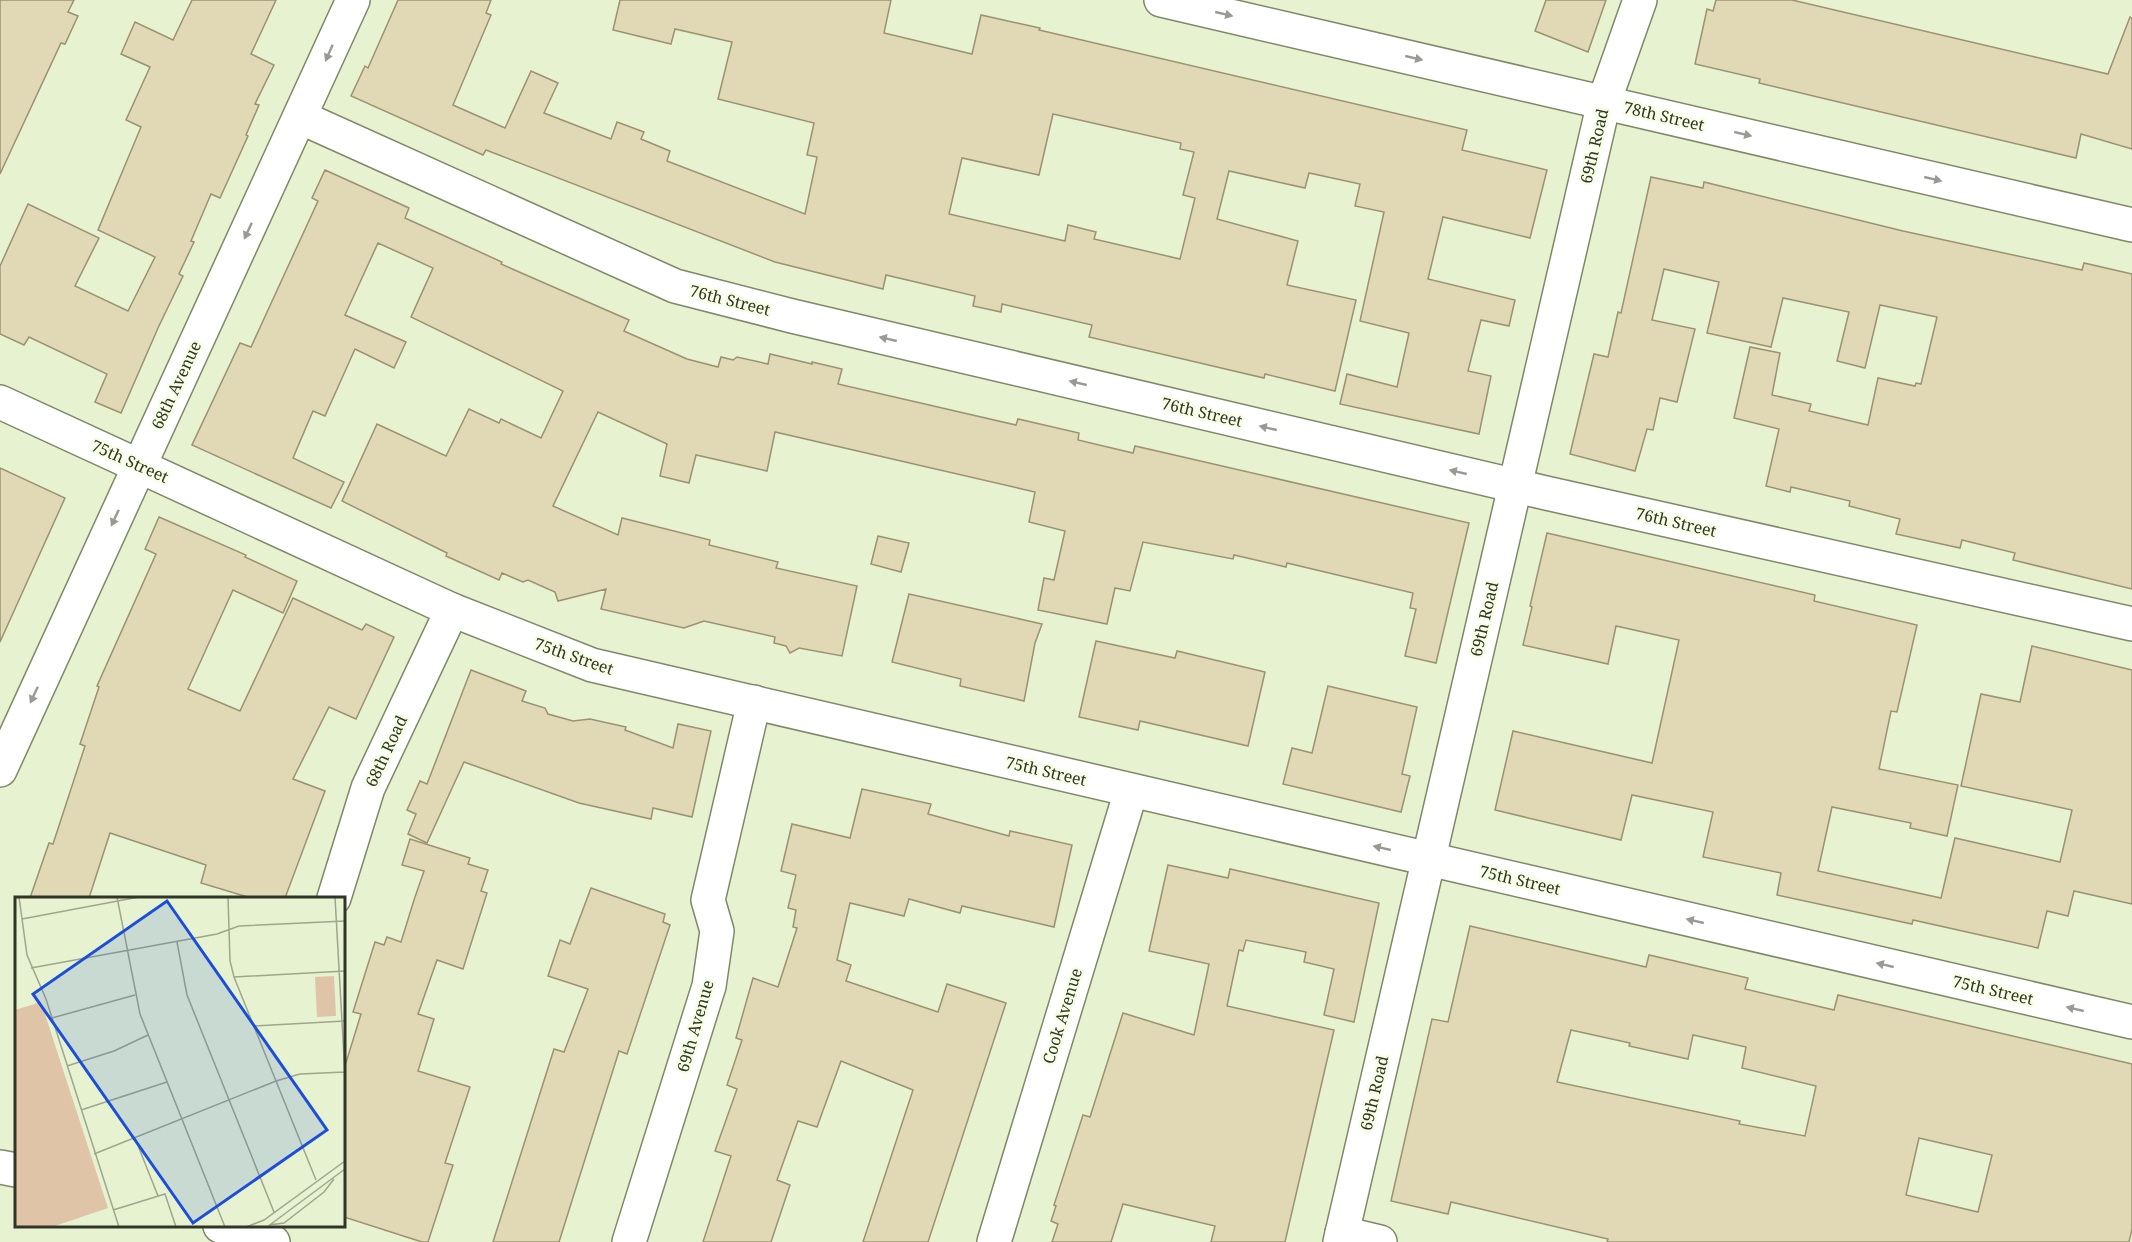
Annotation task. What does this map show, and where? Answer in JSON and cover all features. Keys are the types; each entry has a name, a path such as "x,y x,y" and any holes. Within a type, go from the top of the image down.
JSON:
{"street":[{"name":"68th Avenue","path":"0,770 353,0"},
{"name":"78th Street","path":"1165,0 2132,225"},
{"name":"69th Road","path":"1341,1237 1604,102 1640,0"},
{"name":"76th Street","path":"300,117 675,286 792,316 1515,486 2132,624"},
{"name":"75th Street","path":"0,402 453,610 592,665 2132,1022"},
{"name":"68th Road","path":"334,897 368,788 453,610"},
{"name":"69th Avenue","path":"629,1242 709,986 717,931 708,900 754,702"},
{"name":"Cook Avenue","path":"994,1242 1131,791"},
{"path":"0,1167 15,1170"},
{"path":"228,1227 273,1242"},
{"path":"1341,1237 1380,1242"}],"building":[{"path":"0,0 74,0 68,12 78,16 65,44 61,43 0,174"},
{"path":"192,0 276,0 251,54 274,65 255,104 259,105 246,135 248,136 220,198 211,194 191,241 194,242 179,274 183,276 121,413 95,402 107,374 29,337 24,345 0,334 0,266 28,204 99,238 75,286 128,311 155,257 98,230 141,127 126,120 150,67 121,54 135,22 173,40"},
{"path":"398,0 491,0 486,13 491,15 453,105 505,128 531,71 558,83 544,113 611,139 617,122 644,132 641,139 670,151 667,161 805,214 817,157 807,155 814,123 718,99 732,42 675,29 671,44 613,30 620,0 891,0 884,33 972,54 981,15 1467,130 1462,150 1547,170 1530,238 1443,217 1428,279 1515,300 1509,326 1481,320 1468,371 1491,376 1479,434 1340,404 1347,374 1397,387 1409,333 1360,321 1384,212 1355,206 1360,184 1309,173 1305,188 1229,171 1217,219 1298,241 1287,285 1356,300 1335,391 1265,374 1264,378 1089,337 1092,325 1002,304 1001,312 973,306 975,296 886,275 883,289 775,262 486,150 483,155 351,96 365,66 368,68","holes":["1053,114 1181,143 1180,149 1194,152 1183,195 1195,198 1180,259 1094,239 1096,232 1068,225 1065,241 949,214 962,158 1039,175"]},
{"path":"1546,0 1606,0 1588,52 1535,31"},
{"path":"1716,0 1792,0 2108,74 2130,17 2132,18 2132,149 2081,134 2076,158 1759,83 1760,79 1695,64 1707,9 1713,11"},
{"path":"325,170 409,208 405,218 502,262 501,264 629,320 624,331 687,359 718,367 721,357 733,360 737,357 768,364 770,354 812,364 812,362 842,369 838,384 1016,425 1018,419 1079,433 1078,440 1133,453 1135,446 1469,523 1436,663 1405,656 1416,609 1410,608 1413,593 1287,563 1286,567 1234,555 1233,559 1143,542 1130,591 1115,588 1107,624 1038,610 1044,578 1054,580 1065,531 1029,522 1035,492 775,432 767,471 696,455 689,483 660,476 667,444 598,412 553,506 618,535 622,518 710,540 709,545 778,562 776,568 857,586 842,656 799,648 790,653 786,646 774,643 775,637 704,621 684,628 601,609 606,589 558,601 555,592 528,580 523,582 502,573 499,580 446,556 447,553 342,501 377,424 446,456 469,409 499,423 501,419 541,438 563,391 411,317 433,268 378,243 345,315 406,342 394,368 355,349 325,416 313,411 293,458 344,482 331,508 192,445 240,343 251,347 318,201 312,198"},
{"path":"1651,177 1703,188 1704,182 1903,231 2082,270 2084,263 2132,274 2132,589 2013,560 2015,553 1962,540 1960,548 1896,534 1900,519 1849,506 1850,501 1791,487 1790,492 1766,486 1779,429 1734,418 1750,347 1780,353 1772,395 1811,404 1809,411 1868,425 1878,378 1915,386 1916,383 1921,384 1937,317 1880,305 1865,368 1837,361 1849,312 1783,298 1771,347 1707,333 1719,282 1664,269 1652,320 1695,329 1677,402 1660,398 1653,430 1647,429 1635,471 1570,454 1594,354 1608,357 1618,312 1621,313"},
{"path":"0,468 65,498 0,642"},
{"path":"159,517 246,555 245,557 297,581 283,613 233,590 188,689 240,711 293,598 362,630 366,624 394,637 356,719 329,707 293,779 325,791 285,897 248,897 201,883 206,865 110,833 89,897 30,897 49,843 53,844 85,746 80,744 99,687 97,686 156,554 145,549"},
{"path":"1547,533 1815,595 1814,601 1917,625 1897,712 1891,711 1879,769 1958,785 1947,836 1910,828 1911,823 1832,807 1818,871 1941,898 1955,838 2060,862 2072,810 1961,786 1981,694 2020,702 2032,646 2132,670 2132,904 2074,891 2068,916 2047,911 2038,948 1913,920 1912,924 1777,895 1781,873 1703,857 1713,812 1632,795 1621,840 1495,810 1513,731 1652,763 1679,640 1616,626 1608,664 1523,645"},
{"path":"878,536 909,543 901,572 871,564"},
{"path":"909,594 1042,624 1035,643 1024,701 960,686 961,679 892,662"},
{"path":"1096,641 1175,658 1177,651 1265,672 1248,746 1140,721 1138,730 1079,717"},
{"path":"471,670 526,691 522,701 545,708 548,714 573,721 590,719 626,727 625,730 673,748 678,724 711,731 692,817 653,808 651,819 579,803 464,762 427,843 408,834 416,814 407,810 420,781 427,784"},
{"path":"1328,686 1417,707 1402,774 1410,776 1401,812 1283,784 1292,748 1312,753"},
{"path":"862,789 931,804 928,814 1009,836 1010,831 1072,845 1054,927 962,906 960,913 909,899 904,916 850,903 837,960 851,965 846,981 938,1012 947,984 1006,1003 928,1242 863,1242 913,1090 841,1061 817,1127 798,1121 777,1180 790,1185 771,1242 703,1242 731,1156 715,1151 737,1089 727,1085 742,1040 736,1038 753,978 778,987 797,928 793,927 796,910 788,908 796,875 781,871 792,824 850,838"},
{"path":"410,839 470,858 468,864 488,870 481,891 487,893 463,969 437,960 418,1014 434,1019 418,1071 470,1087 445,1163 453,1165 428,1242 345,1217 345,1066 361,1014 353,1012 375,942 384,945 387,937 401,942 424,871 402,865"},
{"path":"1168,865 1228,878 1230,869 1379,903 1354,1022 1324,1015 1334,969 1304,962 1306,952 1246,940 1243,951 1239,950 1227,1006 1334,1030 1285,1242 1211,1242 1215,1226 1123,1204 1111,1242 1052,1242 1058,1224 1051,1221 1056,1206 1054,1205 1083,1115 1090,1117 1123,1013 1194,1035 1209,964 1149,951"},
{"path":"591,888 665,914 663,922 670,925 627,1054 619,1051 559,1242 493,1242 554,1049 564,1052 588,989 548,976 560,940 570,944"},
{"path":"1470,926 1646,967 1649,955 1748,978 1745,989 1834,1010 1838,995 2132,1064 2132,1229 2129,1242 1607,1242 1608,1239 1451,1202 1448,1214 1391,1201 1432,1019 1448,1022","holes":["1571,1030 1688,1059 1693,1035 1746,1047 1742,1068 1816,1086 1805,1136 1739,1124 1740,1121 1557,1082","1919,1138 1992,1155 1978,1212 1906,1195"]}]}
